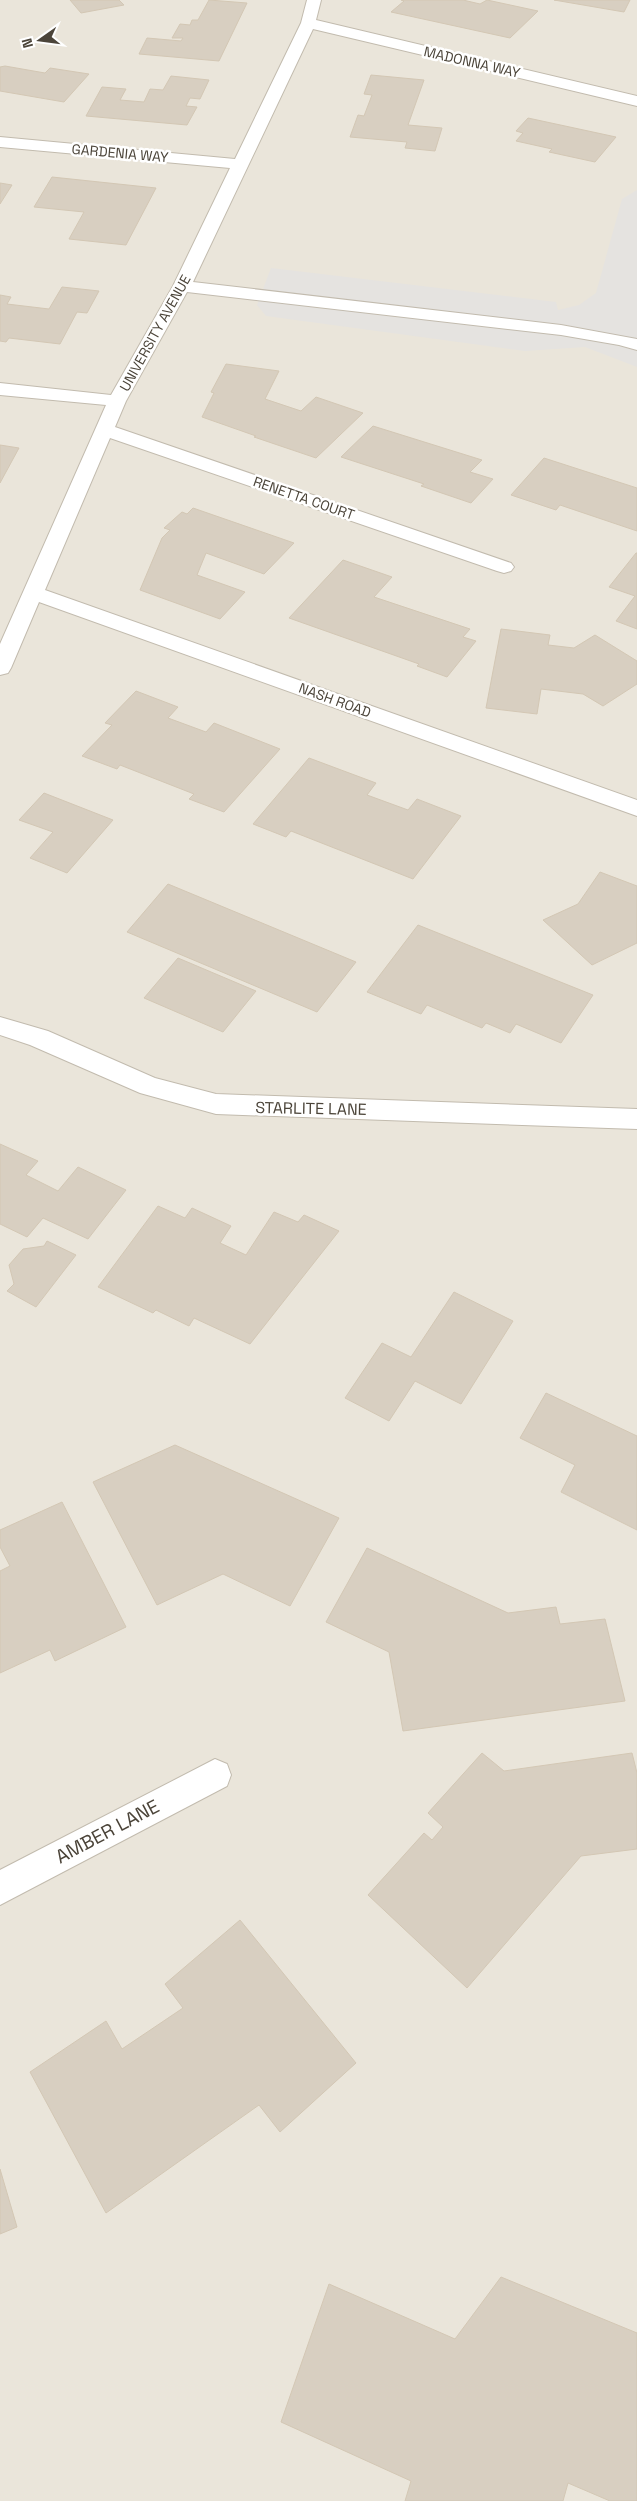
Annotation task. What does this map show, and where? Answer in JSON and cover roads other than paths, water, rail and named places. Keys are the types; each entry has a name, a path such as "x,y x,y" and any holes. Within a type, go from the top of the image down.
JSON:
{"street":[{"name":"UNIVERSITY AVENUE","path":"0,668 117,401 182,286 308,23 314,0"},
{"name":"MADONNA WAY","path":"308,23 631,95"},
{"name":"GARDENIA WAY","path":"0,142 240,164"},
{"path":"182,286 561,330 622,340 637,345"},
{"path":"0,389 117,401"},
{"name":"RENETTA COURT","path":"104,430 504,567"},
{"name":"NASH ROAD","path":"33,593 637,808"},
{"name":"STARLITE LANE","path":"0,1026 39,1038 149,1086 216,1104 637,1119"},
{"name":"AMBER LANE","path":"0,1888 215,1775"}]}
